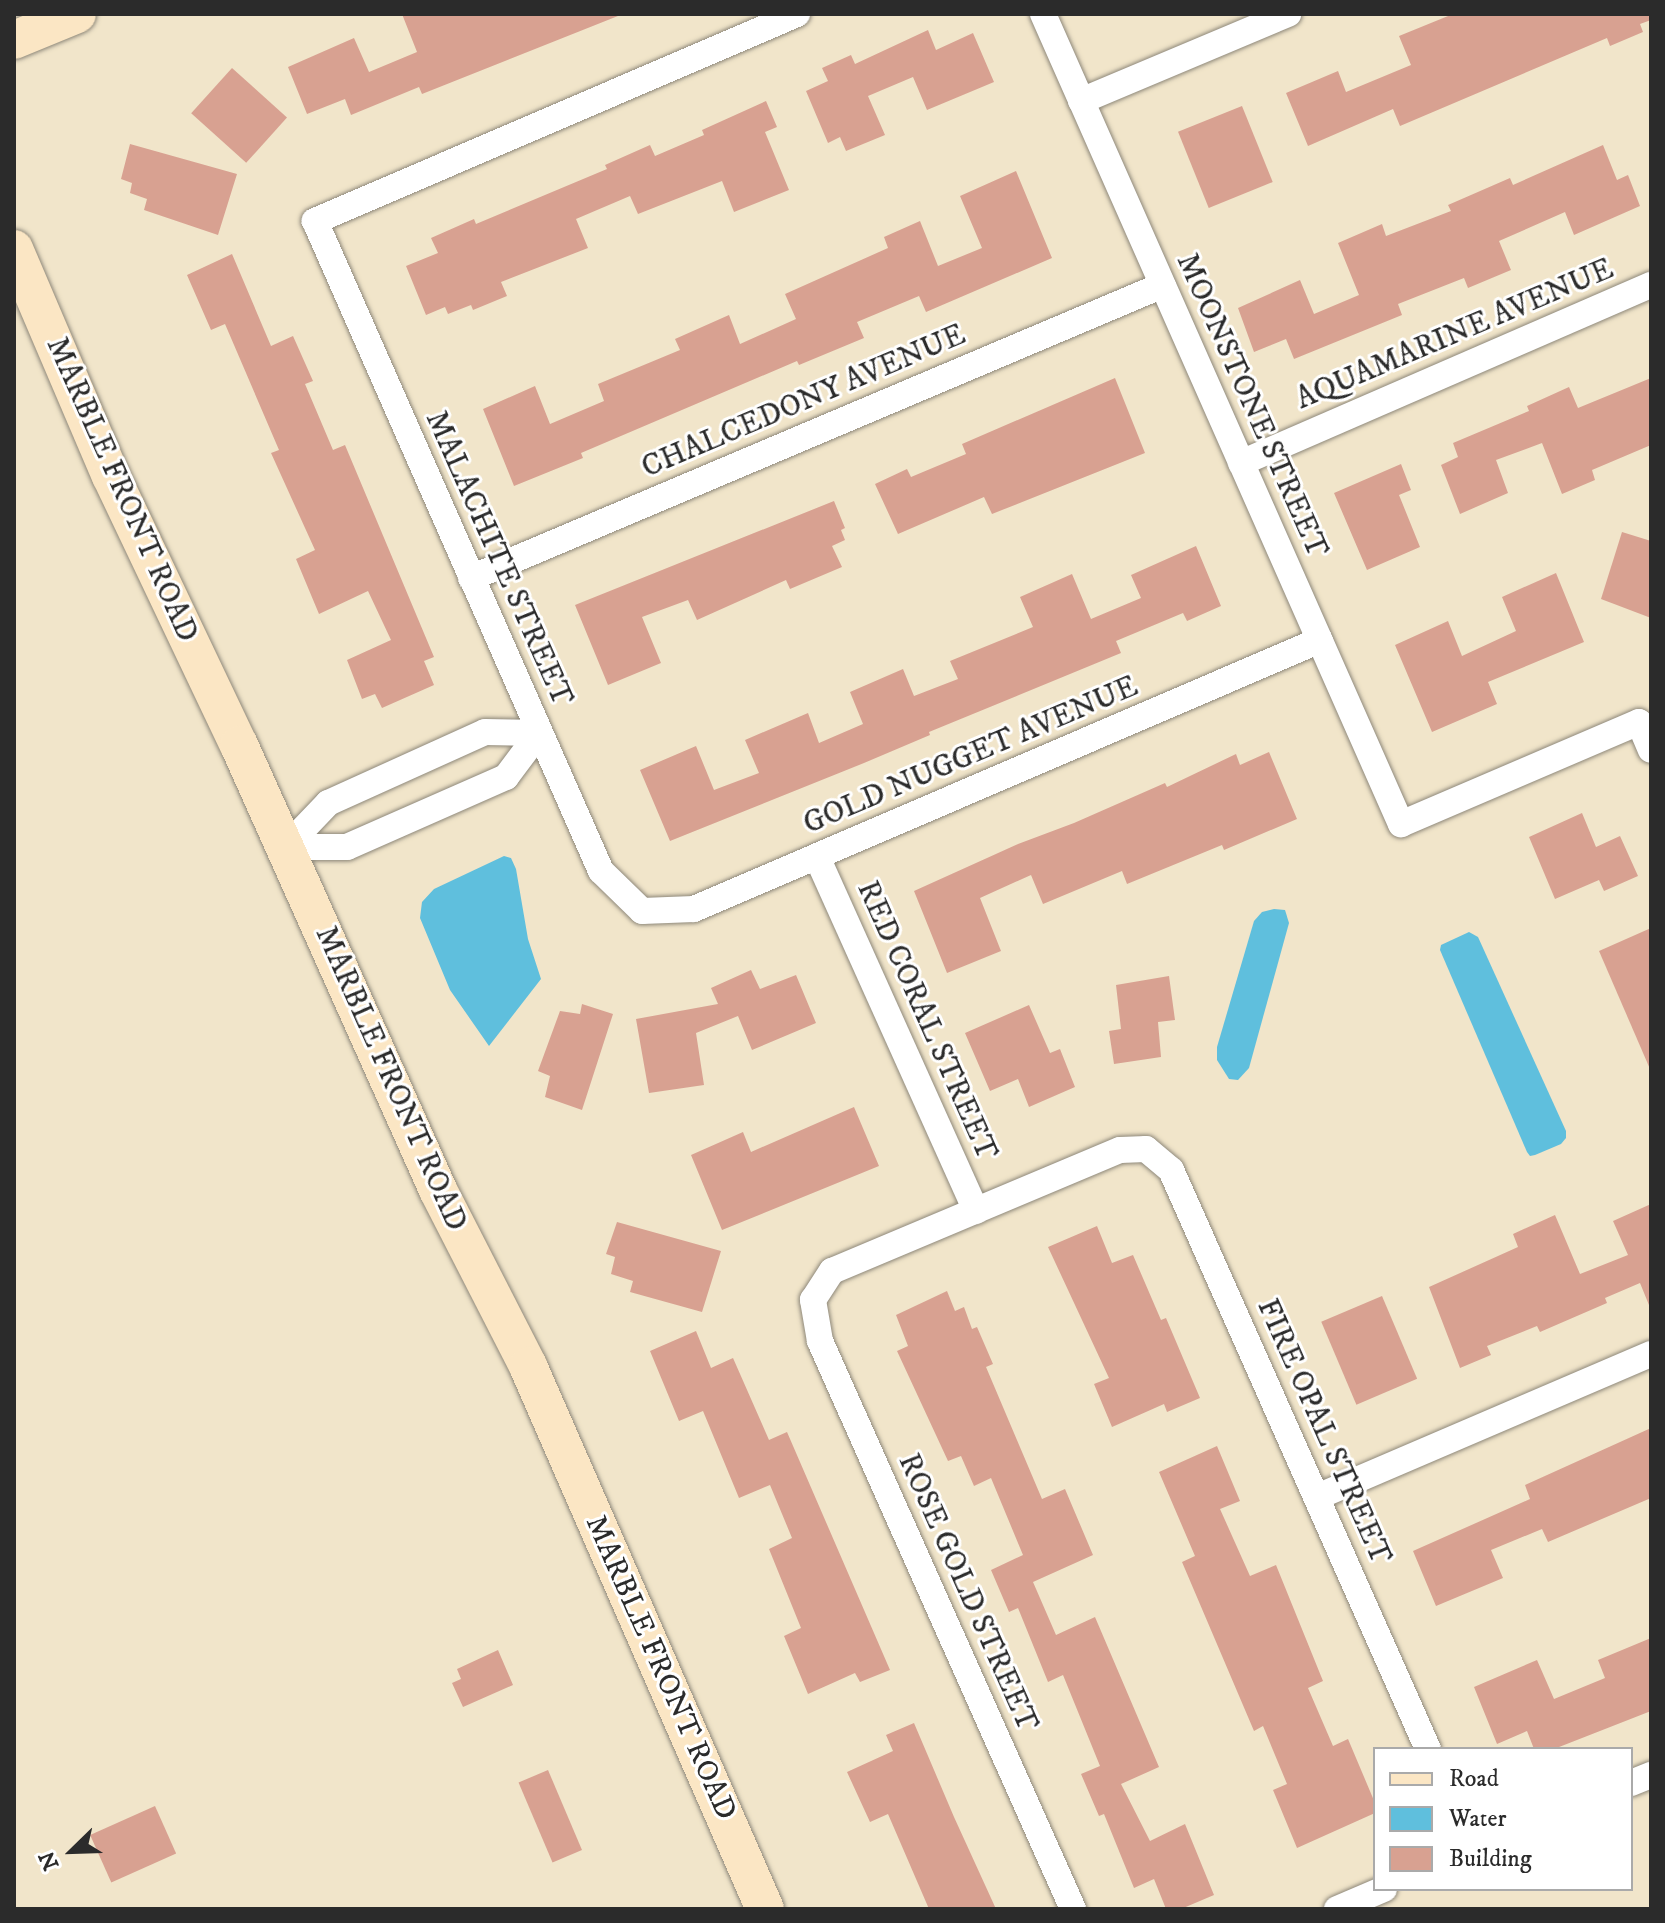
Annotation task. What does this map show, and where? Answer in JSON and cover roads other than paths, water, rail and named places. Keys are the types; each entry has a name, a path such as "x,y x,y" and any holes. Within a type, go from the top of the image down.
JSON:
{"street":[{"path":"14,40 77,14"},
{"name":"MALACHITE STREET","path":"642,911 601,871 315,221 797,14"},
{"name":"MOONSTONE STREET","path":"1043,14 1401,824 1639,722 1651,750"},
{"path":"1081,101 1288,14"},
{"name":"MARBLE FRONT ROAD","path":"14,249 111,476 286,847 438,1190 528,1366 765,1909"},
{"name":"CHALCEDONY AVENUE","path":"471,578 1163,285"},
{"name":"AQUAMARINE AVENUE","path":"1241,463 1651,285"},
{"name":"GOLD NUGGET AVENUE","path":"642,911 694,909 1320,640"},
{"path":"286,847 328,803 485,732 539,733"},
{"path":"286,847 347,847 506,777 539,733"},
{"name":"RED CORAL STREET","path":"817,857 976,1211"},
{"name":"FIRE OPAL STREET","path":"976,1211 1120,1150 1146,1149 1171,1170 1427,1747"},
{"name":"ROSE GOLD STREET","path":"976,1211 832,1271 813,1300 820,1341 1073,1909"},
{"path":"1317,1497 1651,1354"},
{"path":"1337,1909 1379,1891"}],"water":[{"path":"504,856 511,858 516,869 528,939 541,979 489,1046 450,990 420,918 422,902 434,889"},
{"path":"1285,910 1289,923 1249,1068 1238,1080 1229,1079 1217,1060 1217,1047 1254,921 1262,912"},
{"path":"1469,932 1478,937 1566,1131 1566,1138 1561,1144 1535,1155 1530,1156 1527,1152 1440,950 1441,945"}]}
